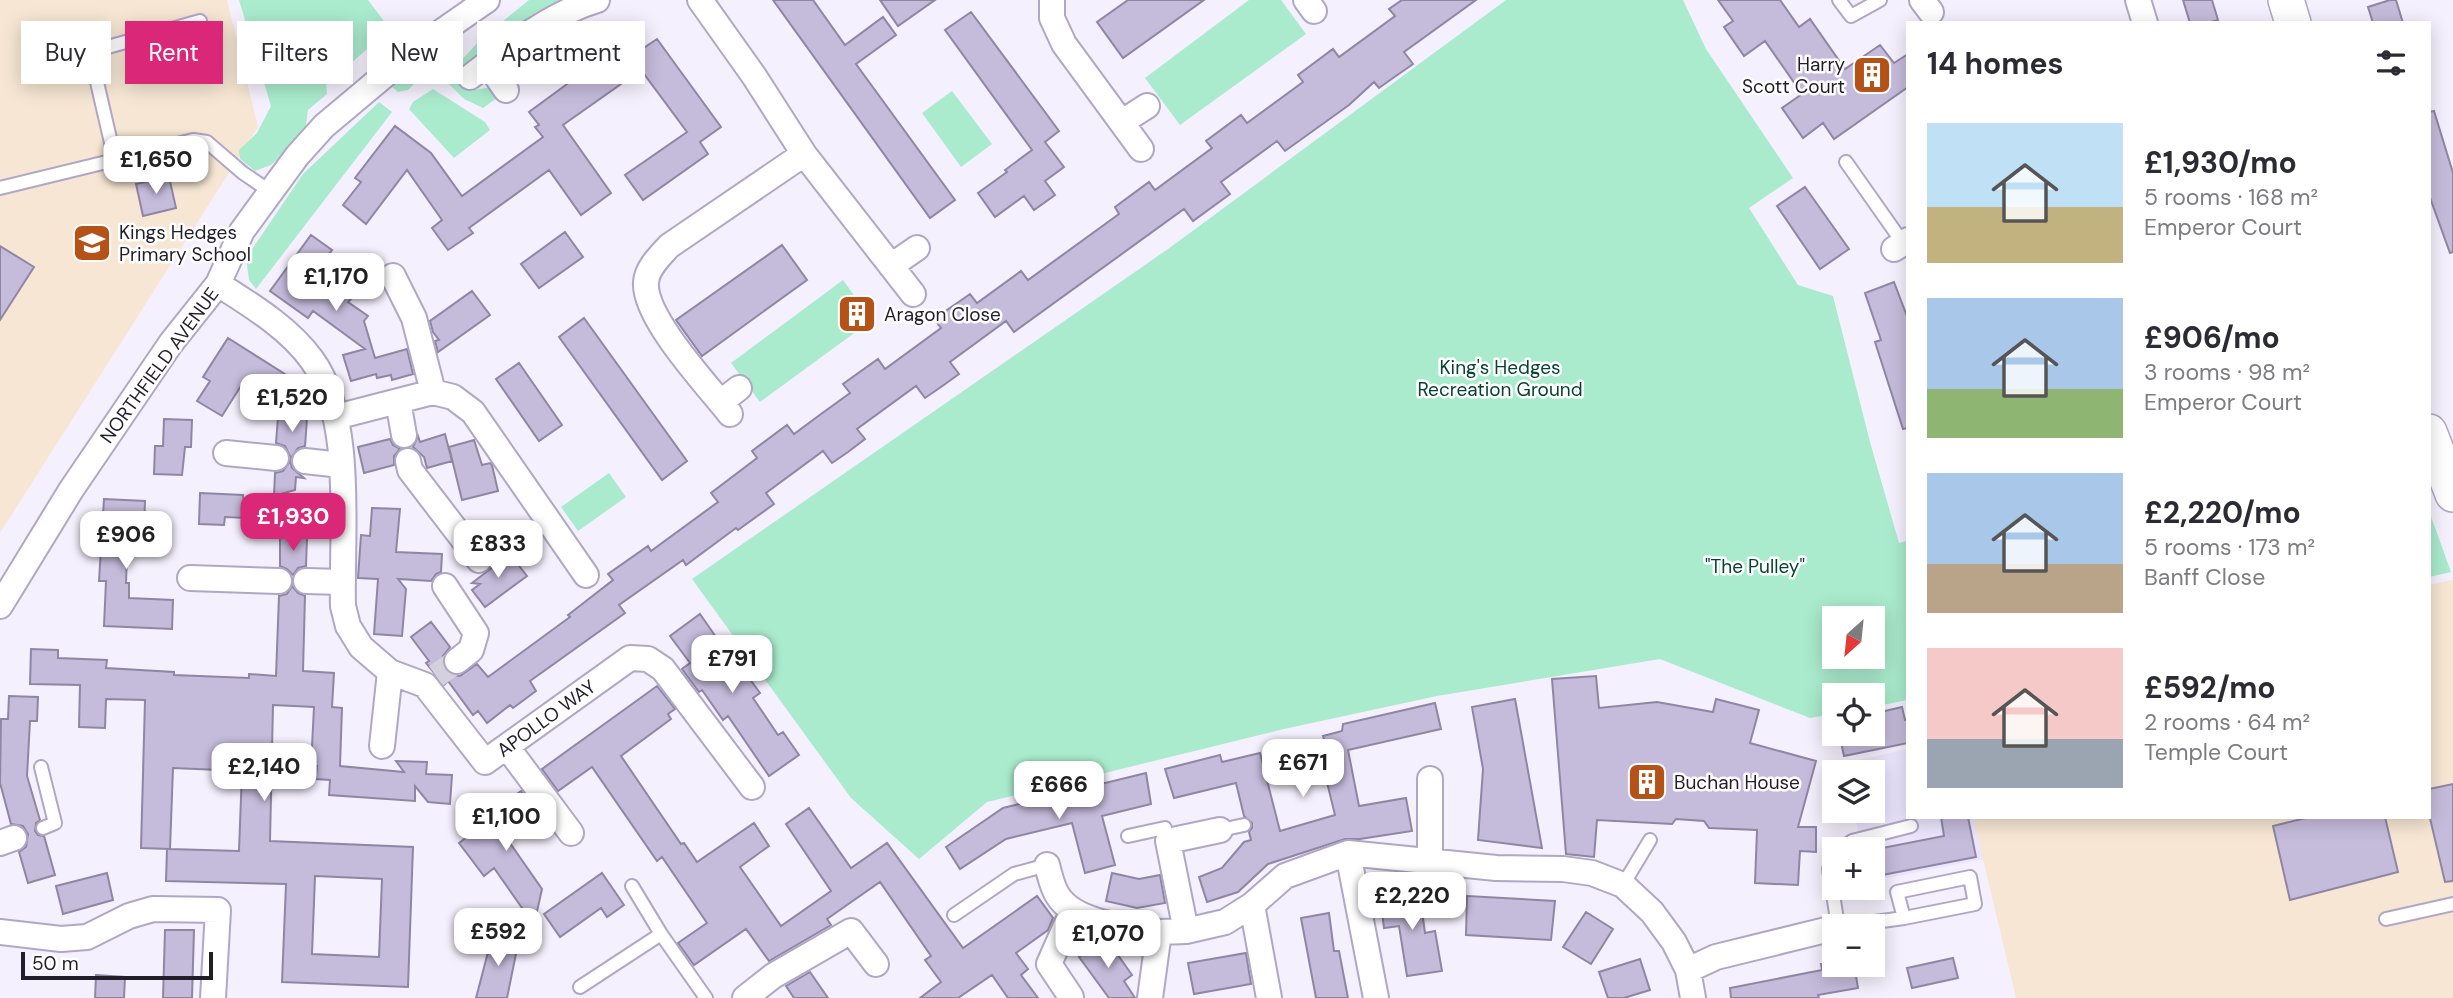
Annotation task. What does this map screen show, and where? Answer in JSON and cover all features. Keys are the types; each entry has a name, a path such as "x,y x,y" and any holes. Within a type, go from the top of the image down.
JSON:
{"street":[{"name":"NORTHFIELD AVENUE","path":"0,606 71,490 170,343 218,284 242,231 297,156 324,126 411,53 487,0"},
{"path":"506,90 479,70 574,7 597,0"},
{"path":"700,0 754,76 804,154 913,294"},
{"path":"1052,0 1052,18 1064,44 1141,149"},
{"path":"2138,0 2144,21"},
{"path":"2286,0 2292,21"},
{"path":"1122,122 1147,106"},
{"path":"730,401 656,320 648,300 646,281 654,263 669,246 804,154"},
{"path":"891,266 917,248"},
{"path":"393,276 414,318 433,392"},
{"name":"APOLLO WAY","path":"218,284 294,339 313,361 327,387 336,416 341,464 343,606 348,626 362,647 390,672 430,681 485,762 631,657 648,659 663,669 752,787"},
{"path":"336,416 433,392 453,397 473,412 586,575"},
{"path":"398,401 404,435"},
{"path":"2431,437 2453,494"},
{"path":"226,453 276,458"},
{"path":"304,461 341,464"},
{"path":"408,461 410,470 479,560"},
{"path":"190,578 279,581"},
{"path":"306,581 342,582"},
{"path":"445,586 476,633 471,650 457,661"},
{"path":"382,747 390,672"},
{"path":"507,747 571,833"},
{"path":"1430,779 1430,861"},
{"path":"1186,931 1168,841 1232,828"},
{"path":"1348,853 1376,998"},
{"path":"1047,865 1051,883 1059,898 1072,912 1114,925 1159,932 1186,931 1225,922 1252,905 1285,876 1348,853 1496,868 1563,869 1592,873 1623,885 1652,912 1674,942 1688,970 1693,998"},
{"path":"1252,905 1269,998"},
{"path":"0,932 61,939 87,937 129,916 153,909 218,910 213,998"},
{"path":"1070,997 1049,964 1072,912"},
{"path":"1688,970 1716,957 1822,930"},
{"path":"745,998 773,976 851,931 876,964"},
{"path":"1150,998 1159,932"}],"lane":[{"path":"1839,0 1851,16 1880,0"},
{"path":"115,160 90,52 200,20"},
{"path":"0,188 194,139 207,142 243,173 271,192"},
{"path":"1846,162 1901,244"},
{"path":"41,767 55,823 43,828"},
{"path":"1868,837 1911,826"},
{"path":"1128,836 1165,828 1168,841"},
{"path":"1623,885 1650,840"},
{"path":"954,915 1014,874 1047,865"},
{"path":"1885,921 1904,918 1975,904 1970,877 1897,892 1904,918"},
{"path":"632,886 661,934 706,998"},
{"path":"2386,919 2453,904"},
{"path":"580,987 661,934"}],"shaded area":[{"name":"Kings Hedges Primary School","path":"0,0 227,0 237,41 237,84 248,84 258,127 0,533"},
{"path":"2453,580 2453,998 2016,998 1973,819 2431,819 2431,585"},
{"path":"1906,749 1906,819 1974,819 1984,859 1885,879 1885,837 1860,837 1856,823 1885,823 1885,760 1859,760"}],"green space":[{"path":"239,0 368,0 384,21 367,21 367,49 353,61 353,21 245,21"},
{"path":"529,0 559,0 529,21 503,21"},
{"path":"1249,0 1281,0 1306,34 1180,125 1145,78"},
{"name":"King's Hedges Recreation Ground","path":"1506,0 1683,0 1706,49 1793,178 1749,208 1798,285 1833,296 1899,543 1906,541 1906,700 1885,705 1885,683 1822,683 1822,716 1810,718 1660,659 1437,696 1284,729 987,802 919,859 851,798 692,579 1168,249"},
{"path":"477,43 477,58 463,68 463,58"},
{"path":"264,84 327,84 327,94 308,110 305,133 271,165 255,171 240,159 239,150 257,133 271,106"},
{"path":"389,84 414,84 408,90 398,92"},
{"path":"449,84 463,84 468,91 491,87 501,95 483,108 464,99"},
{"path":"433,89 485,122 490,130 454,158 409,109 413,102"},
{"path":"952,91 992,144 961,167 922,113"},
{"path":"379,102 392,112 256,289 249,280 246,258 303,174"},
{"path":"843,280 856,298 842,309 857,331 760,402 731,363"},
{"path":"609,473 626,497 578,531 561,507"},
{"path":"2431,517 2451,572 2431,577"}],"building":[{"path":"773,0 813,0 845,45 883,17 896,35 856,64 955,200 930,218"},
{"path":"880,0 935,0 898,26"},
{"path":"1128,0 1204,0 1123,58 1097,22"},
{"path":"1402,0 1476,0 1404,52 1413,64 1379,88 1374,82 1349,105 1285,151 1277,141 1221,182 1230,194 1193,221 1184,209 1014,332 1006,321 950,362 959,374 925,398 916,386 857,429 865,439 832,463 823,451 766,493 774,504 686,565 683,560 619,605 625,613 530,681 536,691 513,708 510,705 487,723 478,711 473,715 448,681 444,685 426,663 429,661 411,637 431,622 450,647 443,656 442,664 446,671 460,676 477,664 488,677 570,617 568,615 613,580 608,574 648,546 651,551 718,502 711,493 757,458 752,451 787,425 794,434 850,393 843,384 878,359 885,369 941,328 934,319 970,294 977,303 1021,271 1028,280 1119,214 1115,207 1149,182 1155,190 1212,148 1206,141 1241,115 1247,123 1303,82 1298,75 1333,49 1339,57 1395,16 1389,9"},
{"name":"Harry Scott Court","path":"1718,0 1780,0 1799,27 1810,19 1845,69 1880,45 1894,63 1906,55 1906,88 1834,139 1823,123 1803,138 1782,108 1802,94 1765,41 1744,56 1724,27 1733,21"},
{"path":"2183,0 2212,0 2218,20 2189,21"},
{"path":"2396,0 2402,21 2372,21 2368,7"},
{"path":"971,12 1059,131 1045,142 1064,167 1045,181 1055,195 1034,210 1024,196 995,217 978,193 1032,150 945,30"},
{"path":"657,39 721,127 700,142 708,154 643,200 625,175 687,132 645,75 645,47"},
{"path":"567,84 621,84 563,125 611,193 581,215 549,170 469,228 473,233 448,250 432,228 442,220 407,170 366,224 343,205 361,182 355,178 395,126 431,153 462,196 543,137 535,127 539,125 529,112"},
{"path":"2434,111 2453,173 2453,252 2450,253 2431,201 2431,112"},
{"path":"169,177 176,208 143,216 136,184"},
{"path":"1805,187 1849,249 1820,269 1777,206"},
{"path":"565,232 583,257 539,288 521,264"},
{"path":"311,235 332,250 315,273 351,299 348,302 368,316 364,321 375,358 407,349 413,374 392,380 391,375 377,378 376,374 351,381 343,355 365,349 313,311 308,318 270,291"},
{"path":"782,245 807,280 702,356 676,320"},
{"path":"0,246 34,267 0,320"},
{"path":"1894,282 1906,314 1906,428 1903,429 1875,342 1881,340 1865,293"},
{"path":"472,291 490,315 438,352 435,341 439,340 430,321"},
{"path":"584,318 687,461 662,480 559,337"},
{"path":"228,338 288,376 273,399 244,381 222,416 197,401 210,381 203,377"},
{"path":"519,363 562,425 539,441 496,379"},
{"path":"278,417 307,419 305,446 298,448 291,458 285,446 276,443"},
{"path":"164,419 192,420 191,447 185,447 182,475 154,474 155,446 163,446"},
{"path":"445,434 452,461 427,468 424,457 413,447 418,436 420,442"},
{"path":"390,439 393,445 400,449 394,456 394,465 364,473 358,447"},
{"path":"474,440 482,465 492,465 498,491 462,500 449,447"},
{"path":"290,461 292,468 304,478 296,477 295,490 274,496 275,473 283,471"},
{"path":"200,493 243,495 246,518 225,517 224,525 199,524"},
{"path":"104,499 145,501 144,528 128,528 126,583 129,583 129,598 173,600 172,629 104,626 106,581 99,581"},
{"path":"372,508 400,509 396,552 442,554 441,572 431,581 398,579 406,589 402,636 374,634 378,579 358,578 361,535 370,536"},
{"path":"280,537 307,538 306,566 298,568 293,575 280,566"},
{"path":"510,554 527,576 485,607 472,590 480,584 472,583"},
{"path":"292,586 305,596 303,671 334,673 332,707 342,708 340,766 404,772 396,761 427,762 426,774 452,775 450,804 428,802 415,786 415,801 329,795 330,780 316,779 317,766 311,766 314,707 273,705 270,841 413,847 408,987 282,982 286,884 166,881 167,849 170,849 141,848 145,700 106,699 105,728 79,727 80,685 30,684 31,649 58,650 58,658 107,660 106,668 174,672 174,675 249,678 249,674 276,676 279,596 287,594","holes":["173,768 242,771 239,851 170,849","315,876 382,879 379,957 312,954"]},
{"path":"700,614 716,637 711,641 736,676 744,671 760,693 753,698 778,735 783,732 799,755 769,776 728,716 723,720 702,690 699,692 682,669 690,663 670,636"},
{"name":"Buchan House","path":"1596,676 1599,708 1657,702 1713,712 1716,699 1759,710 1750,743 1816,761 1798,827 1816,827 1816,852 1800,851 1798,885 1755,883 1757,830 1709,828 1704,821 1676,819 1672,824 1597,820 1594,857 1566,854 1552,679"},
{"path":"657,686 675,709 668,714 671,719 621,756 681,844 684,843 697,862 754,823 769,846 740,867 781,926 831,891 786,824 809,808 851,868 887,843 963,948 1037,896 1053,918 1048,930 1016,953 1028,969 1021,975 1038,998 1008,998 992,975 958,998 920,998 941,982 925,960 931,956 880,882 827,919 831,925 769,961 746,929 694,965 678,943 707,923 662,857 657,861 592,767 558,791 542,769"},
{"path":"9,696 38,697 37,721 30,721 27,776 40,820 36,823 35,831 44,836 55,875 28,883 19,852 26,847 28,834 23,826 11,824 0,783 1,719 8,719"},
{"path":"1515,699 1542,848 1478,840 1483,769 1472,707"},
{"path":"1435,703 1441,729 1348,750 1359,806 1406,798 1412,831 1345,839 1268,864 1238,892 1207,902 1199,877 1222,868 1244,842 1251,840 1249,832 1252,823 1244,816 1236,783 1174,798 1165,769 1220,755 1222,762 1260,753 1280,831 1335,815 1323,766 1331,764 1323,736 1342,731 1343,724"},
{"path":"1902,707 1906,720 1906,743 1844,756 1842,746 1885,746 1885,711"},
{"path":"1146,773 1151,804 1102,816 1115,865 1085,873 1072,823 1006,839 960,869 946,847 1003,808"},
{"path":"2453,784 2453,881 2445,882 2430,819 2431,789"},
{"path":"521,791 538,813 505,836 542,889 534,925 494,868 484,876 459,843 507,808 498,807"},
{"path":"1941,819 1968,819 1976,857 1885,874 1885,847 1944,836"},
{"path":"2302,819 2385,819 2398,872 2290,900 2273,826"},
{"path":"107,873 113,900 63,914 56,886"},
{"path":"602,873 624,905 607,917 601,908 560,937 544,914"},
{"path":"1112,873 1139,879 1160,875 1165,903 1137,908 1106,901"},
{"path":"1419,889 1425,933 1435,931 1442,971 1407,976 1399,926 1384,928 1380,895"},
{"path":"1467,896 1555,901 1551,940 1466,935"},
{"path":"1586,912 1613,929 1591,964 1563,947"},
{"path":"1329,913 1334,951 1339,951 1348,998 1316,998 1301,918"},
{"path":"165,930 194,930 192,998 163,998"},
{"path":"493,933 519,939 507,998 476,998"},
{"path":"1106,938 1132,975 1124,981 1135,998 1109,998 1079,957"},
{"path":"1246,953 1251,984 1194,994 1188,963"},
{"path":"1953,958 1958,978 1912,988 1907,968"},
{"path":"1640,959 1650,990 1624,998 1608,998 1599,972"},
{"path":"1822,970 1822,977 1856,977 1858,988 1818,995 1819,998 1731,998 1730,988"},
{"path":"810,972 828,998 794,998 786,986"},
{"path":"96,975 125,977 124,998 95,998"}],"tunnel":[{"path":"436,676 457,661"}],"place":[{"name":"Harry Scott Court","path":"1872,75"},
{"name":"Kings Hedges Primary School","path":"92,243"},
{"name":"Aragon Close","path":"857,314"},
{"name":"Buchan House","path":"1647,782"}],"park label":[{"name":"\"The Pulley\"","path":"1755,566"}]}
